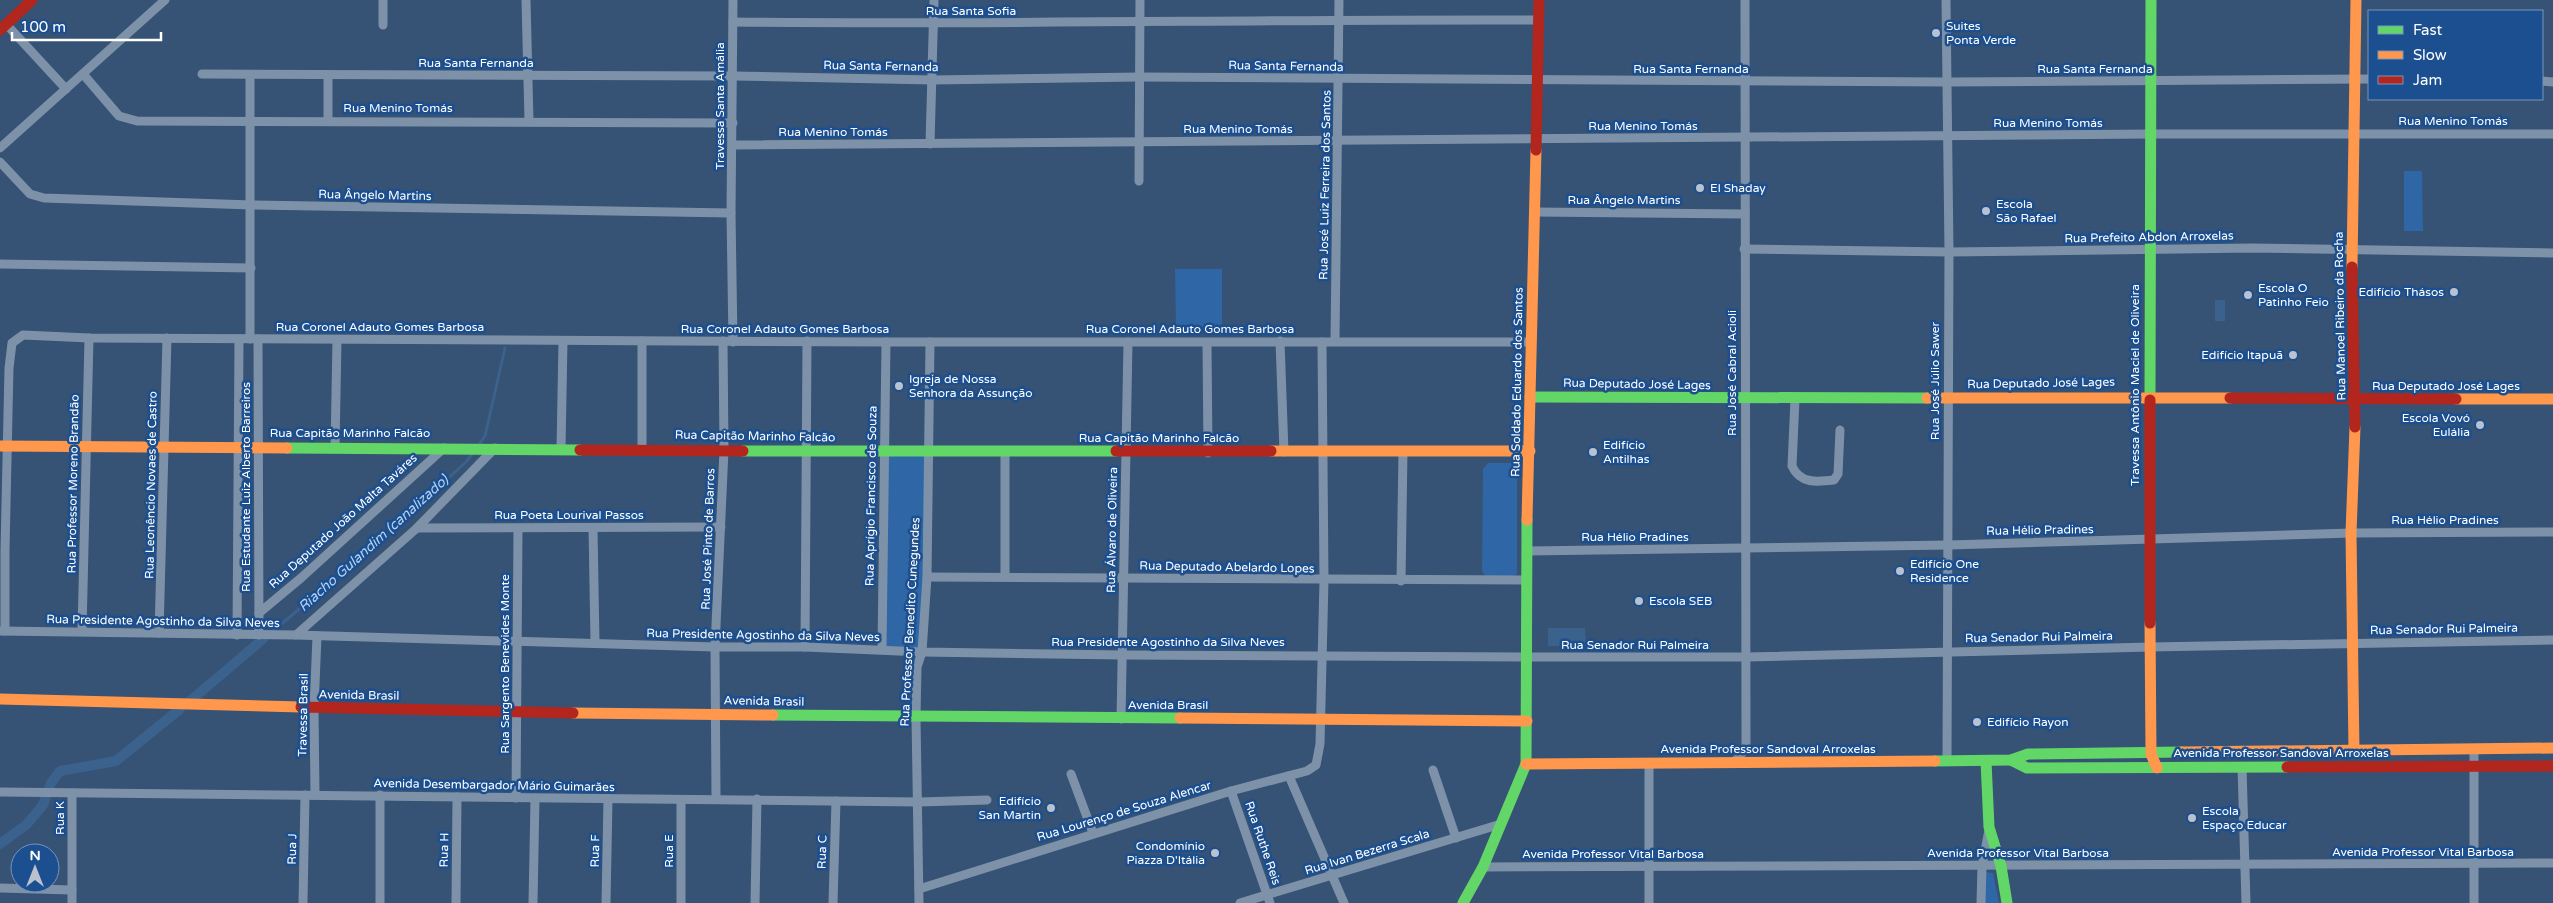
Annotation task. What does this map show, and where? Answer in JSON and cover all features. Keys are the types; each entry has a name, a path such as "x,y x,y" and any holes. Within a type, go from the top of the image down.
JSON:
{"street":[{"path":"32,0 3,27 66,89"},
{"path":"0,148 165,0"},
{"path":"383,0 383,25"},
{"path":"526,0 529,121"},
{"name":"Travessa Santa Amália","path":"731,213 733,0"},
{"path":"930,144 934,0"},
{"path":"1139,181 1140,0"},
{"name":"Rua José Luiz Ferreira dos Santos","path":"1335,341 1339,0"},
{"name":"Rua Soldado Eduardo dos Santos","path":"1526,764 1526,580 1539,0"},
{"name":"Rua José Cabral Acioli","path":"1745,0 1744,399 1747,657 1746,746"},
{"name":"Rua José Júlio Sawer","path":"1946,0 1948,136 1947,761"},
{"name":"Travessa Antônio Maciel de Oliveira","path":"2151,0 2149,250 2150,647 2151,754 2157,768"},
{"name":"Rua Manoel Ribeiro da Rocha","path":"2354,751 2351,533 2356,400 2351,249 2356,0"},
{"name":"Rua Santa Sofia","path":"733,22 934,24 1539,20"},
{"name":"Rua Menino Tomás","path":"83,74 115,113 123,119 137,121 328,120 733,123"},
{"name":"Rua Santa Fernanda","path":"202,74 328,76 733,76 932,80 1139,77 1745,82 2368,79"},
{"name":"Rua Estudante Luiz Alberto Barreiros","path":"250,75 251,268 260,447 259,635"},
{"path":"328,76 328,120"},
{"name":"Rua Menino Tomás","path":"733,145 2150,134 2553,134"},
{"name":"Rua Ângelo Martins","path":"0,162 30,194 44,198 252,206 731,213"},
{"name":"Rua Ângelo Martins","path":"1534,212 1745,214"},
{"path":"731,213 733,342"},
{"name":"Rua Prefeito Abdon Arroxelas","path":"1744,249 1948,252 2351,249 2553,253"},
{"path":"0,264 251,268"},
{"name":"Rua Coronel Adauto Gomes Barbosa","path":"4,368 14,340 23,335 89,338 733,342 1531,342"},
{"name":"Rua Professor Moreno Brandão","path":"82,631 89,338"},
{"name":"Rua Leonêncio Novaes de Castro","path":"160,633 167,338"},
{"name":"Rua Estudante Luiz Alberto Barreiros","path":"237,635 239,339"},
{"path":"335,447 337,340"},
{"path":"561,448 563,341"},
{"path":"642,341 642,449"},
{"name":"Rua José Pinto de Barros","path":"716,798 717,714 715,647 724,450 723,341"},
{"path":"805,646 807,341"},
{"path":"1280,341 1284,452"},
{"name":"Rua Aprígio Francisco de Souza","path":"882,649 883,450 886,342"},
{"name":"Rua Professor Benedito Cunegundes","path":"919,903 919,802 916,717 917,667 922,652 927,576 930,342"},
{"name":"Rua Álvaro de Oliveira","path":"1121,719 1128,342"},
{"path":"1321,719 1324,580 1322,342"},
{"path":"1207,343 1208,453"},
{"path":"3,631 4,368"},
{"name":"Rua Deputado José Lages","path":"1530,397 1795,399 2149,396 2356,400 2553,399"},
{"path":"1530,451 1534,411 1541,401 1550,397"},
{"path":"1795,399 1792,466 1795,473 1811,482 1834,480 1838,474 1840,430"},
{"path":"1509,452 1517,448 1530,435"},
{"name":"Rua Capitão Marinho Falcão","path":"4,446 806,451 928,449 1005,452 1208,453 1322,450 1530,451"},
{"name":"Rua Deputado João Malta Taváres","path":"259,613 301,578 444,448"},
{"path":"296,635 417,528 495,448"},
{"path":"1401,581 1403,451"},
{"path":"1005,452 1005,577"},
{"name":"Rua Poeta Lourival Passos","path":"417,528 721,527"},
{"path":"593,528 595,643"},
{"name":"Rua Sargento Benevides Monte","path":"516,798 518,529"},
{"name":"Rua Hélio Pradines","path":"1527,550 1746,549 2150,540 2351,533 2553,532"},
{"name":"Rua Deputado Abelardo Lopes","path":"927,576 1401,581 1526,580"},
{"name":"Rua Presidente Agostinho da Silva Neves","path":"3,631 296,635 715,647 805,646 922,652 1526,657"},
{"name":"Travessa Brasil","path":"315,794 314,708 317,636"},
{"name":"Rua Senador Rui Palmeira","path":"1526,657 1747,657 2553,640"},
{"name":"Avenida Brasil","path":"0,699 517,713 1527,721"},
{"name":"Rua Lourenço de Souza Alencar","path":"919,888 1232,791 1307,771 1316,765 1320,744 1321,719"},
{"path":"1731,763 1739,758 1746,746 1753,758 1764,763"},
{"name":"Avenida Professor Sandoval Arroxelas","path":"1526,764 1986,761 2011,760 2028,754 2553,748"},
{"path":"2474,749 2474,903"},
{"name":"Avenida Professor Sandoval Arroxelas","path":"2011,760 2027,768 2553,766"},
{"path":"1981,903 1982,866 1989,827 1986,761"},
{"path":"1463,903 1483,867 1526,764"},
{"path":"1649,764 1649,903"},
{"path":"2242,767 2246,903"},
{"path":"1433,770 1456,838"},
{"path":"1071,774 1093,833"},
{"path":"1289,776 1344,903"},
{"name":"Rua Ruthe Reis","path":"1232,791 1269,899"},
{"name":"Avenida Desembargador Mário Guimarães","path":"0,792 315,794 681,800 716,798 919,802 987,800"},
{"name":"Rua K","path":"72,793 72,903"},
{"name":"Rua J","path":"303,903 305,795"},
{"path":"380,795 380,903"},
{"name":"Rua H","path":"456,903 457,797"},
{"path":"533,903 535,798"},
{"name":"Rua F","path":"606,903 608,799"},
{"path":"756,903 757,799"},
{"name":"Rua E","path":"681,800 681,903"},
{"name":"Rua C","path":"833,903 836,801"},
{"name":"Rua Ivan Bezerra Scala","path":"1240,903 1269,899 1333,876 1501,824"},
{"path":"1989,827 2002,866 2008,903"},
{"name":"Avenida Professor Vital Barbosa","path":"1483,867 2473,865 2553,863"},
{"path":"0,888 72,890"}],"shaded area":[{"path":"2404,171 2422,171 2423,231 2404,231"},
{"path":"1175,269 1222,269 1222,331 1176,332"},
{"path":"2215,300 2225,300 2225,321 2215,321"},
{"path":"928,449 922,652 882,649 883,450"},
{"path":"1488,463 1512,463 1517,469 1517,574 1510,578 1486,577 1482,571 1483,469"},
{"path":"1548,628 1585,628 1586,646 1548,646"},
{"path":"1986,872 1993,873 1999,903 1983,903"}],"waterway":[{"name":"Riacho Gulandim (canalizado)","path":"480,443 485,436 505,348"},
{"name":"Riacho Gulandim (canalizado)","path":"273,631 366,553 466,462 473,453"},
{"path":"190,701 263,639"},
{"path":"0,844 26,825 43,805 51,783 60,771 116,761 180,709"}],"traffic: fast":[{"path":"2150,400 2151,0"},
{"path":"1530,397 1927,398"},
{"path":"287,448 580,450"},
{"path":"743,451 1116,451"},
{"path":"1463,903 1483,867 1526,764 1527,520"},
{"path":"773,715 1180,718"},
{"path":"1935,761 2011,760 2028,754 2182,752"},
{"path":"2011,760 2027,768 2287,767"},
{"path":"1986,761 1989,827 2001,866 2007,903"}],"traffic: slow":[{"path":"2352,267 2356,0"},
{"path":"1527,520 1536,150"},
{"path":"1927,398 2230,398"},
{"path":"2456,399 2553,399"},
{"path":"2354,751 2351,533 2355,427"},
{"path":"0,446 287,448"},
{"path":"1271,451 1530,451"},
{"path":"2150,623 2151,754 2157,768"},
{"path":"0,699 301,707"},
{"path":"573,713 773,715"},
{"path":"1180,718 1527,721"},
{"path":"2182,752 2553,748"},
{"path":"1526,764 1935,761"}],"traffic: jam":[{"path":"0,30 32,0"},
{"path":"1536,150 1539,0"},
{"path":"2352,267 2355,427"},
{"path":"2230,398 2456,399"},
{"path":"2150,400 2150,623"},
{"path":"580,450 743,451"},
{"path":"1116,451 1271,451"},
{"path":"301,707 573,713"},
{"path":"2287,767 2553,766"}],"place":[{"name":"Suites Ponta Verde","path":"1936,33"},
{"name":"El Shaday","path":"1700,188"},
{"name":"Escola São Rafael","path":"1986,211"},
{"name":"Edifício Thásos","path":"2454,292"},
{"name":"Escola O Patinho Feio","path":"2248,295"},
{"name":"Edifício Itapuã","path":"2293,355"},
{"name":"Igreja de Nossa Senhora da Assunção","path":"899,386"},
{"name":"Escola Vovó Eulália","path":"2480,425"},
{"name":"Edifício Antilhas","path":"1593,452"},
{"name":"Edifício One Residence","path":"1900,571"},
{"name":"Escola SEB","path":"1639,601"},
{"name":"Edifício Rayon","path":"1977,722"},
{"name":"Edifício San Martin","path":"1051,808"},
{"name":"Escola Espaço Educar","path":"2192,818"},
{"name":"Condomínio Piazza D'Itália","path":"1215,853"}]}
